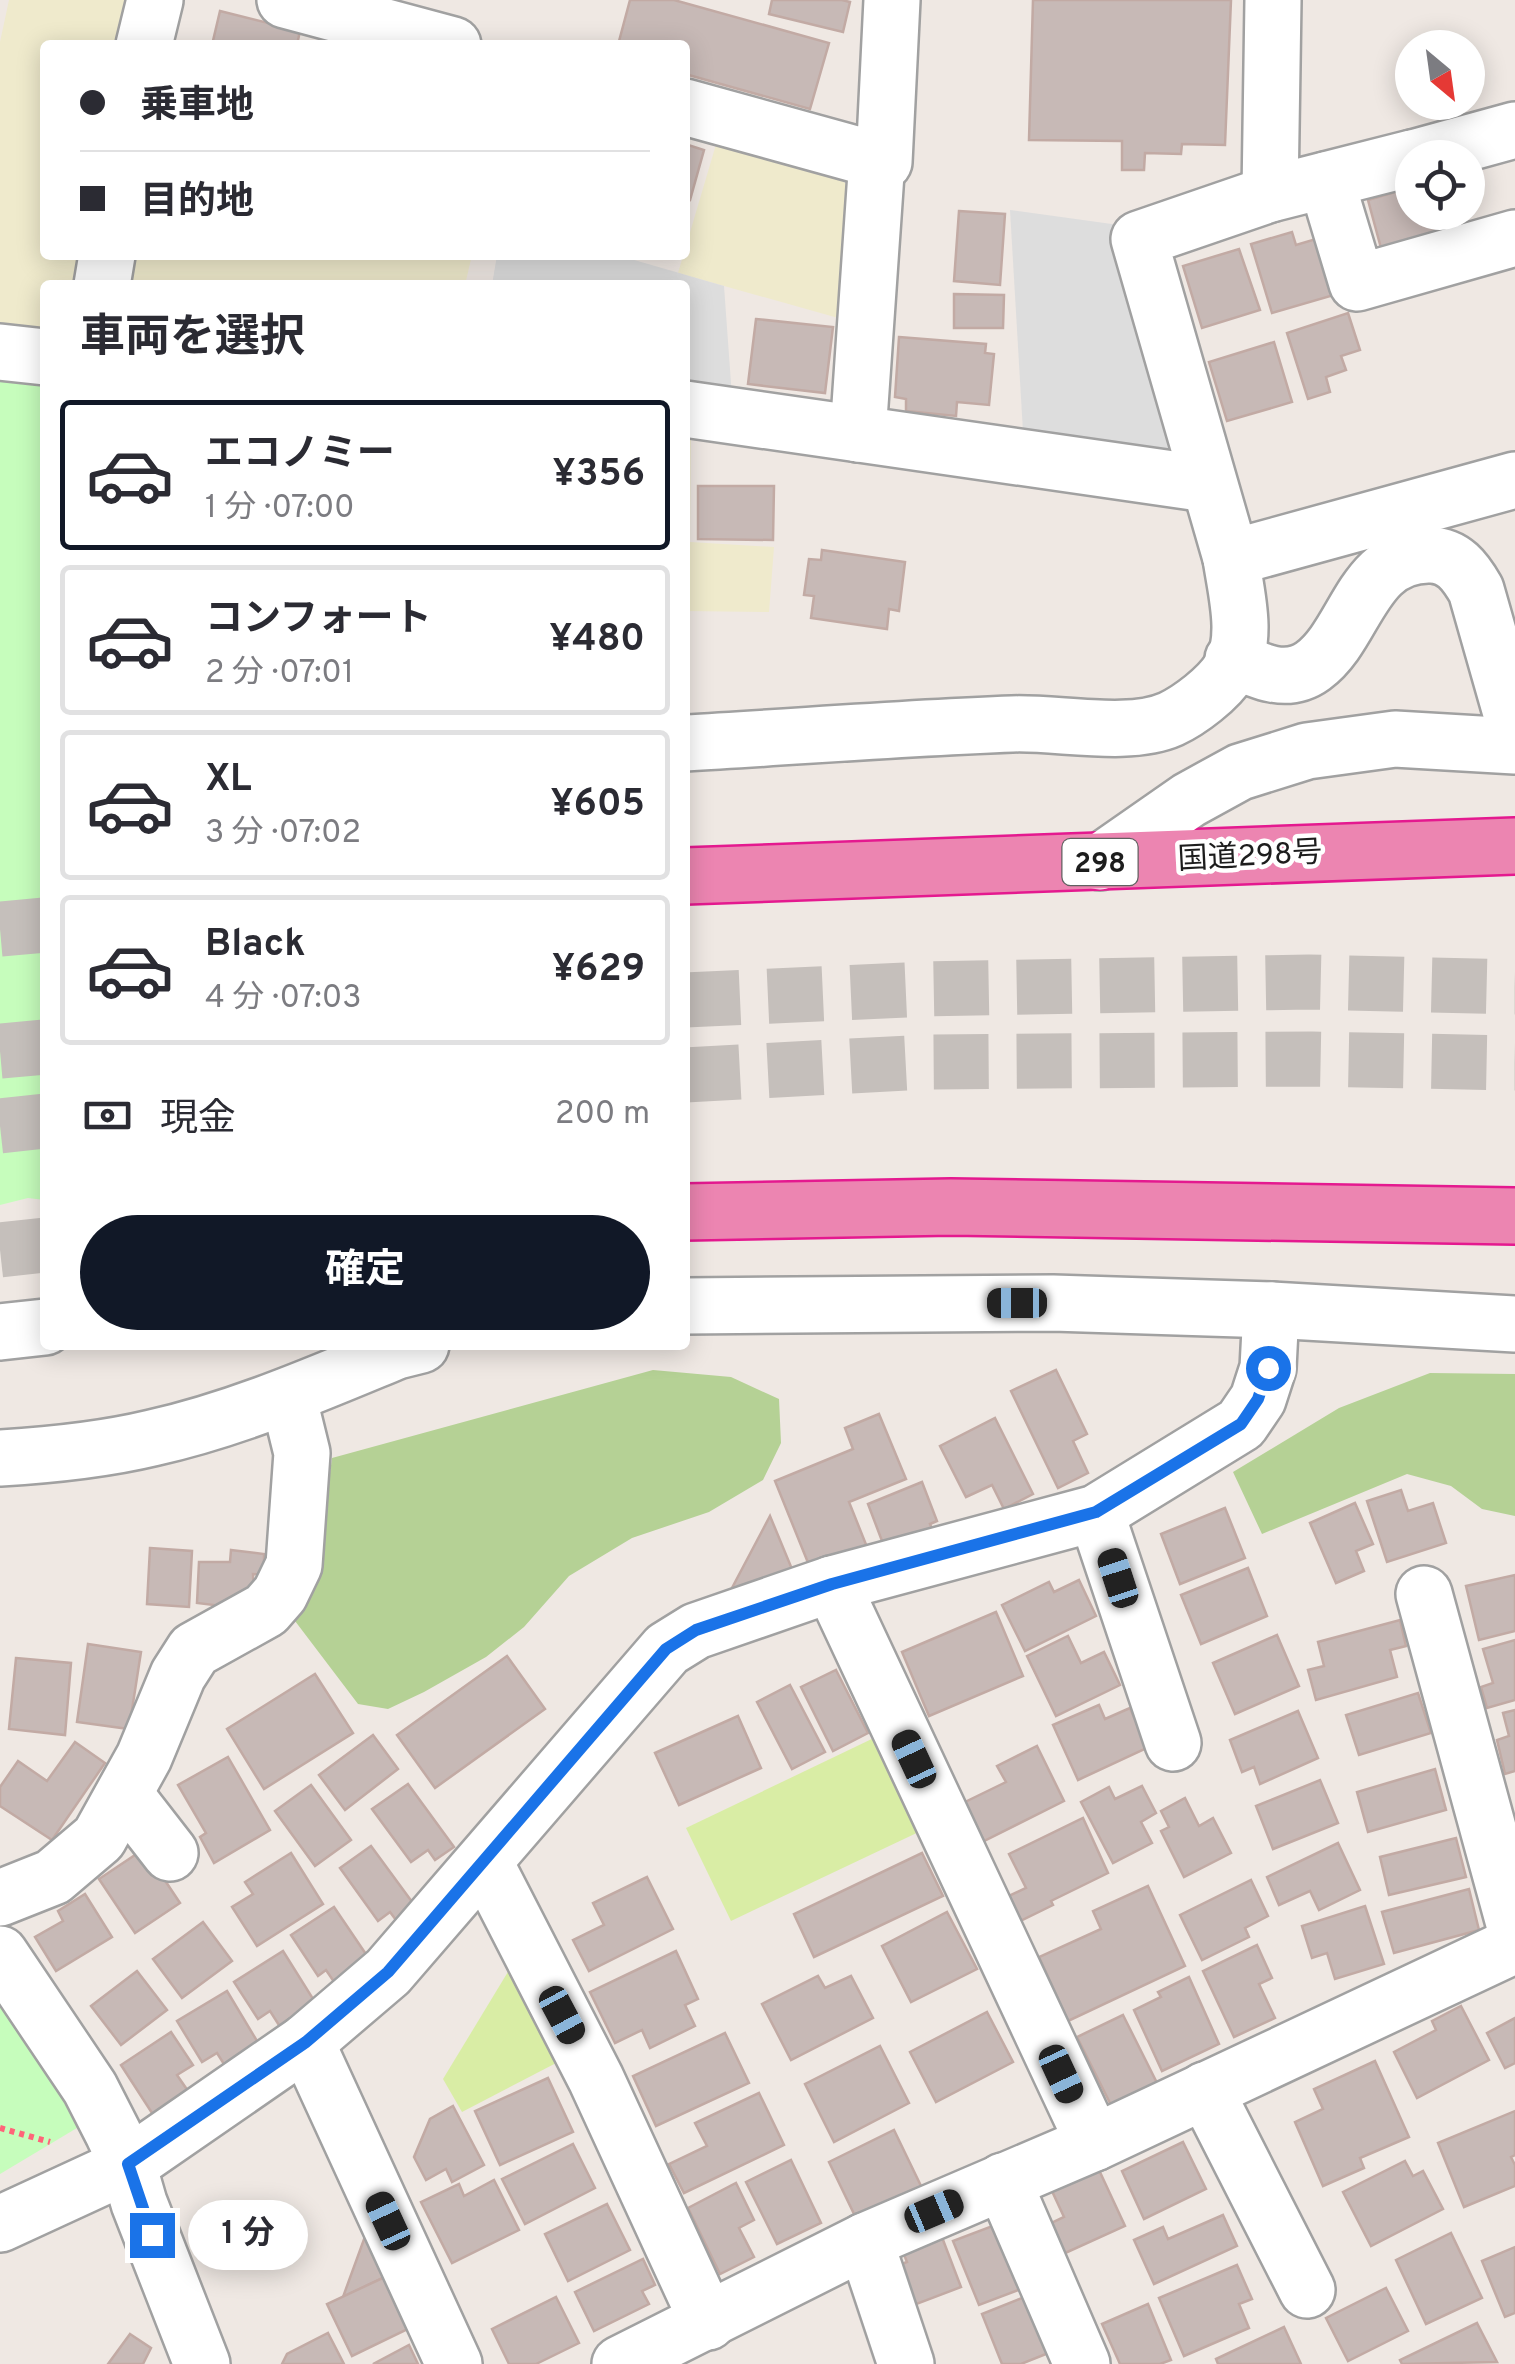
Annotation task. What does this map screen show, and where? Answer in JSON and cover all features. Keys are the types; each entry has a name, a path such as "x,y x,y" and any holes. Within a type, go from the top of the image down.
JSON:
{"highway":[{"name":"国道298号","path":"690,876 1515,846"},
{"path":"690,1212 951,1208 1515,1216"}],"street":[{"path":"145,40 156,0"},
{"path":"285,0 434,40"},
{"path":"690,109 884,162 892,0"},
{"path":"1270,194 1273,0"},
{"path":"1481,140 1515,131"},
{"path":"858,434 877,159"},
{"path":"690,743 1016,724 1135,726 1170,720 1199,700 1230,670 1238,643 1239,611 1231,558 1139,239 1270,194 1395,163"},
{"path":"1326,180 1357,283 1515,238"},
{"path":"0,352 40,356"},
{"path":"690,410 1207,484"},
{"path":"1231,558 1515,480"},
{"path":"1233,659 1264,674 1288,676 1312,667 1377,576 1416,554 1444,555 1464,570 1476,590 1515,727"},
{"path":"1100,862 1189,800 1240,772 1307,751 1395,739 1515,746"},
{"path":"690,1306 1053,1303 1515,1324"},
{"path":"0,2224 128,2164 306,2042 388,1972 666,1649 696,1630 832,1584 1096,1512 1241,1424 1258,1399 1268,1368 1271,1310"},
{"path":"0,1332 40,1328"},
{"path":"0,1458 57,1454 150,1439 288,1396 401,1350"},
{"path":"0,1898 52,1876 99,1838 124,1795 178,1675 194,1650 266,1610 280,1594 294,1565 302,1453 288,1396"},
{"path":"1096,1512 1173,1743"},
{"path":"832,1584 1094,2143"},
{"path":"1424,1594 1515,1928"},
{"path":"124,1795 170,1853"},
{"path":"486,1862 596,2079 708,2322"},
{"path":"623,2363 865,2241 1094,2143 1515,1946"},
{"path":"0,1954 90,2088 128,2164 139,2203 202,2364"},
{"path":"306,2042 454,2364"},
{"path":"1205,2090 1307,2290"},
{"path":"1003,2180 1082,2364"},
{"path":"865,2241 906,2364"}],"shaded area":[{"path":"9,0 145,0 137,40 40,40 40,260 98,260 95,280 40,280 40,347 0,341 0,42"},
{"path":"720,131 825,164 869,206 863,325 678,273 682,260 690,260 690,232"},
{"path":"1010,210 1119,225 1178,453 1023,432"},
{"path":"134,260 471,260 466,280 130,280"},
{"path":"496,260 634,260 724,286 732,397 690,393 690,280 493,280"},
{"path":"690,542 774,547 769,612 690,611"}],"green space":[{"path":"0,363 40,367 40,1199 28,1198 0,1205"},
{"path":"653,1370 731,1377 779,1399 781,1443 763,1480 709,1512 632,1538 569,1576 524,1627 486,1657 424,1692 388,1709 358,1704 292,1617 318,1561 332,1458"},
{"path":"1430,1373 1515,1374 1515,1516 1482,1509 1451,1486 1407,1474 1262,1534 1233,1472 1339,1408"},
{"path":"878,1736 923,1830 731,1921 686,1828"},
{"path":"514,1962 560,2061 462,2112 443,2079"},
{"path":"0,1972 102,2113 0,2174"}],"building":[{"path":"630,0 674,0 829,43 810,109 690,75 690,40 619,40"},
{"path":"772,0 850,2 843,32 769,14"},
{"path":"1033,0 1231,0 1225,145 1182,144 1181,154 1145,153 1144,170 1122,170 1122,141 1029,140"},
{"path":"220,11 300,31 298,40 213,40"},
{"path":"690,146 704,150 690,200"},
{"path":"1395,192 1395,230 1444,230 1381,248 1368,200"},
{"path":"959,211 1005,214 1000,285 954,281"},
{"path":"1292,232 1296,245 1316,239 1334,295 1272,313 1251,244"},
{"path":"1239,249 1260,310 1202,328 1183,266"},
{"path":"954,294 1004,295 1003,328 954,328"},
{"path":"1348,313 1360,350 1341,356 1346,370 1326,377 1330,392 1308,399 1287,333"},
{"path":"756,319 833,327 825,393 748,384"},
{"path":"899,337 986,344 985,353 994,354 989,405 957,402 956,416 906,411 906,399 895,397"},
{"path":"1274,342 1292,402 1227,421 1209,362"},
{"path":"698,486 774,486 773,540 698,539"},
{"path":"822,550 905,562 899,611 889,609 887,629 811,618 814,596 804,595 809,559 821,560"},
{"path":"1056,1370 1087,1434 1073,1441 1088,1473 1058,1488 1011,1391"},
{"path":"879,1414 906,1479 849,1502 867,1547 811,1570 775,1481 853,1449 845,1428"},
{"path":"995,1418 1033,1494 1004,1509 992,1485 966,1497 940,1446"},
{"path":"922,1482 937,1521 930,1524 938,1543 890,1562 868,1504"},
{"path":"1401,1490 1408,1511 1433,1503 1446,1543 1387,1562 1367,1501"},
{"path":"1355,1503 1373,1544 1356,1551 1364,1571 1336,1583 1310,1523"},
{"path":"1225,1508 1245,1558 1180,1584 1161,1534"},
{"path":"770,1516 799,1586 714,1622"},
{"path":"150,1548 192,1551 189,1607 147,1604"},
{"path":"231,1550 264,1554 264,1575 253,1574 254,1596 238,1608 197,1603 199,1562 230,1562"},
{"path":"1248,1568 1267,1616 1201,1644 1181,1595"},
{"path":"1515,1575 1515,1631 1479,1640 1466,1586"},
{"path":"1079,1580 1096,1616 1025,1651 1002,1605 1049,1582 1054,1592"},
{"path":"996,1612 1023,1676 929,1716 902,1652"},
{"path":"1400,1620 1406,1646 1390,1650 1397,1677 1316,1700 1308,1670 1324,1666 1318,1642"},
{"path":"1277,1635 1299,1686 1235,1714 1213,1663"},
{"path":"1068,1636 1081,1663 1104,1652 1120,1685 1056,1716 1027,1656"},
{"path":"1515,1640 1515,1700 1487,1708 1481,1687 1493,1683 1483,1649"},
{"path":"88,1644 141,1652 129,1729 77,1722"},
{"path":"507,1656 545,1709 435,1788 397,1735"},
{"path":"16,1658 71,1663 65,1735 9,1729"},
{"path":"836,1670 868,1733 833,1751 801,1687"},
{"path":"315,1674 353,1733 264,1789 227,1729"},
{"path":"790,1685 825,1752 792,1769 757,1702"},
{"path":"1418,1693 1431,1733 1359,1755 1346,1715"},
{"path":"1099,1705 1105,1719 1130,1708 1147,1748 1078,1780 1053,1725"},
{"path":"1515,1710 1515,1771 1505,1774 1497,1740 1509,1736 1503,1713"},
{"path":"1298,1711 1318,1758 1260,1784 1254,1767 1242,1772 1230,1740"},
{"path":"738,1716 761,1768 679,1805 655,1753"},
{"path":"373,1735 398,1769 345,1810 319,1775"},
{"path":"75,1742 105,1763 52,1840 0,1806 0,1787 18,1761 47,1781"},
{"path":"1037,1746 1064,1801 984,1841 965,1802 1006,1782 997,1766"},
{"path":"228,1757 270,1830 214,1863 200,1837 206,1833 178,1785"},
{"path":"1435,1769 1446,1810 1368,1832 1357,1792"},
{"path":"1320,1780 1338,1823 1273,1849 1256,1806"},
{"path":"408,1784 454,1847 435,1860 428,1850 411,1862 372,1809"},
{"path":"311,1785 351,1840 315,1866 275,1811"},
{"path":"1142,1786 1156,1813 1141,1822 1152,1843 1113,1863 1081,1802 1109,1787 1115,1799"},
{"path":"1185,1798 1199,1826 1213,1818 1231,1853 1184,1877 1161,1831 1169,1827 1161,1811"},
{"path":"1083,1818 1108,1873 1012,1925 1000,1900 1026,1888 1009,1854"},
{"path":"1456,1838 1466,1877 1389,1895 1380,1857"},
{"path":"1338,1843 1360,1890 1319,1910 1310,1891 1279,1905 1267,1877"},
{"path":"371,1846 418,1910 399,1924 390,1912 378,1921 340,1868"},
{"path":"144,1849 180,1903 135,1933 99,1879"},
{"path":"291,1853 323,1904 257,1946 232,1907 253,1894 245,1882"},
{"path":"922,1853 943,1896 814,1957 794,1914"},
{"path":"647,1877 673,1929 589,1971 573,1940 604,1925 593,1903"},
{"path":"1251,1880 1268,1916 1245,1928 1249,1937 1202,1960 1180,1915"},
{"path":"1148,1886 1185,1966 1068,2021 1039,1957 1101,1929 1093,1911"},
{"path":"1469,1889 1479,1930 1394,1953 1382,1912"},
{"path":"85,1894 112,1937 56,1971 35,1937 63,1921 58,1911"},
{"path":"1365,1906 1384,1964 1335,1979 1327,1953 1312,1958 1302,1926"},
{"path":"334,1907 376,1969 341,1992 326,1970 318,1976 291,1935"},
{"path":"947,1912 977,1969 911,2002 882,1946"},
{"path":"203,1922 232,1961 182,1998 153,1959"},
{"path":"1257,1945 1272,1978 1259,1984 1275,2018 1234,2037 1203,1971"},
{"path":"283,1951 320,2010 284,2033 270,2011 258,2019 234,1982"},
{"path":"676,1951 698,1999 685,2005 695,2026 650,2048 642,2030 615,2043 590,1992"},
{"path":"137,1971 167,2010 121,2045 91,2006"},
{"path":"818,1976 825,1988 851,1976 873,2018 791,2060 762,2004"},
{"path":"1189,1977 1219,2044 1162,2071 1134,2010 1161,1997 1158,1992"},
{"path":"227,1991 263,2051 229,2072 217,2053 202,2062 177,2021"},
{"path":"1461,2006 1489,2060 1417,2098 1394,2052 1436,2030 1432,2021"},
{"path":"987,2012 1013,2062 936,2102 910,2052"},
{"path":"1123,2015 1157,2083 1111,2105 1077,2037"},
{"path":"1515,2018 1515,2063 1505,2068 1487,2033"},
{"path":"171,2032 193,2065 177,2075 199,2107 163,2130 121,2065"},
{"path":"725,2033 749,2083 656,2126 633,2076"},
{"path":"880,2046 909,2103 834,2142 805,2084"},
{"path":"1375,2061 1409,2137 1360,2158 1364,2168 1323,2186 1295,2122 1323,2109 1314,2089"},
{"path":"548,2078 573,2132 500,2165 475,2111"},
{"path":"759,2093 784,2145 684,2193 669,2164 707,2146 695,2123"},
{"path":"453,2106 484,2165 452,2182 446,2169 426,2180 414,2157 430,2119"},
{"path":"1515,2111 1515,2155 1511,2157 1515,2186 1464,2207 1438,2143"},
{"path":"894,2130 921,2186 856,2218 829,2162"},
{"path":"1183,2142 1206,2189 1144,2219 1122,2171"},
{"path":"573,2144 595,2188 525,2224 502,2179"},
{"path":"791,2160 821,2223 777,2244 746,2182"},
{"path":"1405,2161 1413,2176 1423,2171 1443,2209 1371,2246 1343,2192"},
{"path":"1099,2170 1125,2226 1063,2254 1049,2224 1064,2217 1052,2191"},
{"path":"494,2180 519,2230 452,2263 421,2202 459,2184 464,2196"},
{"path":"736,2183 754,2220 739,2228 754,2257 720,2274 688,2208"},
{"path":"607,2204 630,2250 568,2281 545,2234"},
{"path":"1223,2215 1237,2246 1154,2284 1134,2240 1163,2227 1168,2239"},
{"path":"995,2225 1021,2289 979,2305 953,2241"},
{"path":"367,2231 387,2276 343,2297"},
{"path":"940,2232 961,2287 906,2308 891,2268 907,2262 901,2247"},
{"path":"1451,2233 1482,2298 1426,2324 1396,2260"},
{"path":"1515,2247 1515,2313 1505,2317 1482,2261"},
{"path":"643,2259 655,2285 642,2291 649,2304 594,2331 575,2292"},
{"path":"1237,2265 1252,2299 1239,2304 1249,2328 1184,2356 1159,2298"},
{"path":"387,2276 412,2327 352,2356 327,2304"},
{"path":"1386,2288 1408,2331 1348,2361 1326,2318"},
{"path":"1027,2296 1051,2352 1021,2364 1002,2364 982,2314"},
{"path":"556,2297 579,2343 536,2364 509,2364 492,2329"},
{"path":"1148,2304 1171,2360 1160,2364 1120,2364 1102,2324"},
{"path":"1477,2323 1497,2362 1402,2364 1400,2360"},
{"path":"1284,2327 1301,2364 1218,2364 1216,2359"},
{"path":"328,2333 344,2364 282,2364 287,2354"},
{"path":"130,2334 151,2348 143,2364 108,2364"},
{"path":"409,2345 418,2364 373,2364"}],"tunnel":[{"path":"0,929 40,925"},
{"path":"690,1000 926,989 1309,982 1515,987"},
{"path":"0,1051 40,1047"},
{"path":"690,1075 926,1062 1312,1059 1515,1063"},
{"path":"0,1126 40,1122"},
{"path":"0,1250 40,1246"}],"route":[{"path":"152,2235 128,2164 306,2042 388,1972 666,1649 696,1630 832,1584 1096,1512 1241,1424 1258,1399 1268,1368"}]}
